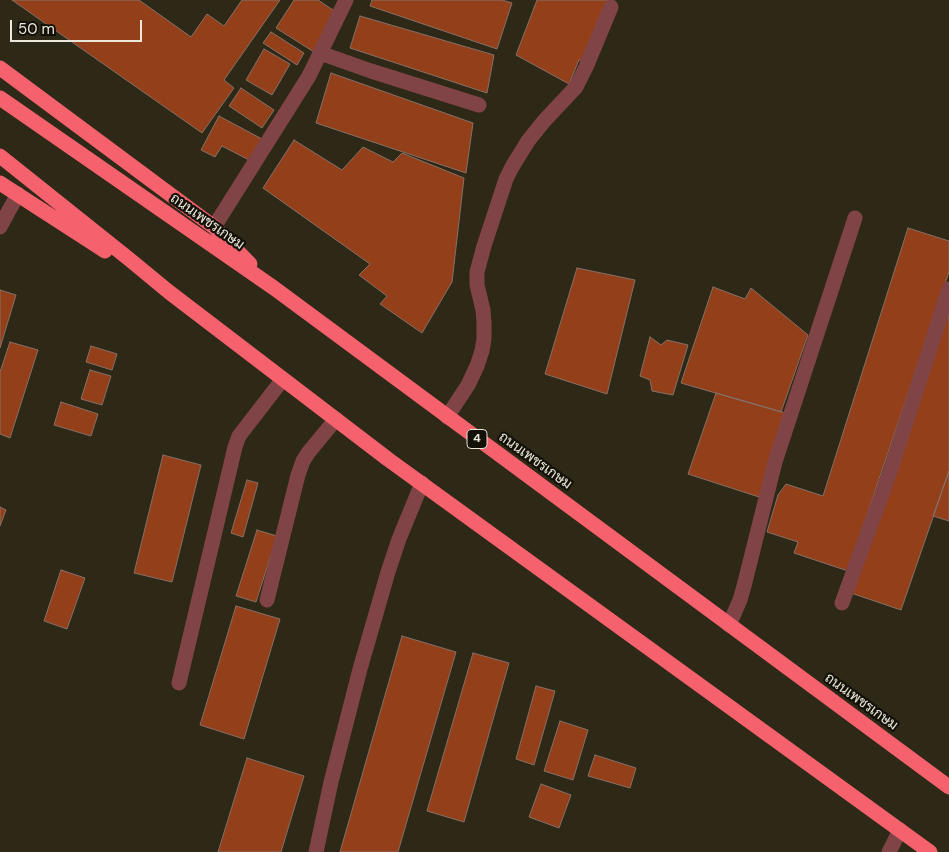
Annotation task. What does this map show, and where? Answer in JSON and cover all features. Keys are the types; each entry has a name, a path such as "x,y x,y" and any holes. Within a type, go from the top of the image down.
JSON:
{"highway":[{"path":"0,68 214,227 274,288"},
{"name":"ถนนเพชรเกษม","path":"0,98 274,288 949,787"},
{"path":"0,156 169,292 336,419 930,852"},
{"path":"0,183 169,292"}],"street":[{"path":"214,227 309,76 346,0"},
{"path":"447,417 468,385 482,351 484,322 477,272 506,179 528,140 576,87 611,7"},
{"path":"320,53 479,105"},
{"path":"0,228 18,194"},
{"path":"729,625 740,600 776,462 855,218"},
{"path":"842,603 890,472 949,289"},
{"path":"179,683 234,447 239,436 283,379"},
{"path":"267,600 303,461 336,419"},
{"path":"316,852 360,670 388,572 399,539 422,483"},
{"path":"889,852 900,830"}],"building":[{"path":"12,0 139,0 191,37 207,14 224,26 242,0 280,0 224,80 234,88 202,133"},
{"path":"294,0 318,0 339,14 314,52 276,28"},
{"path":"372,0 502,0 512,3 497,49 370,6"},
{"path":"537,0 611,0 588,61 579,60 569,84 516,55"},
{"path":"360,16 494,55 487,93 350,48"},
{"path":"271,32 304,53 297,65 263,43"},
{"path":"264,49 290,64 272,95 246,80"},
{"path":"331,73 473,123 466,173 316,123"},
{"path":"241,88 274,110 262,128 229,106"},
{"path":"219,116 262,139 251,161 222,146 215,157 201,150"},
{"path":"294,140 342,170 363,147 393,162 402,153 464,178 452,282 422,333 380,304 387,296 359,275 370,264 263,188"},
{"path":"908,228 949,241 949,272 848,571 794,553 798,542 767,532 778,495 786,484 823,496"},
{"path":"577,268 635,280 607,394 545,374"},
{"path":"713,287 745,299 751,288 808,335 781,412 681,383"},
{"path":"0,290 16,295 0,348"},
{"path":"949,306 949,471 901,610 851,593"},
{"path":"650,337 661,345 667,340 688,345 673,395 652,391 650,380 640,376"},
{"path":"10,342 38,350 10,438 0,434 0,372"},
{"path":"91,346 117,354 112,370 86,362"},
{"path":"90,370 111,376 102,405 81,399"},
{"path":"716,393 786,413 759,497 688,474"},
{"path":"61,402 98,414 91,436 54,425"},
{"path":"163,455 201,465 172,582 134,573"},
{"path":"949,471 949,521 933,516"},
{"path":"247,480 258,483 243,537 231,533"},
{"path":"0,507 6,510 0,526"},
{"path":"257,530 277,536 256,602 236,596"},
{"path":"61,570 85,578 67,629 44,621"},
{"path":"236,606 280,619 244,739 200,725"},
{"path":"402,636 456,652 398,852 340,852"},
{"path":"473,653 509,663 464,822 427,811"},
{"path":"536,686 555,691 534,765 516,759"},
{"path":"560,721 588,730 573,780 544,771"},
{"path":"595,755 636,768 630,788 588,776"},
{"path":"247,758 304,776 281,852 218,852"},
{"path":"541,784 571,795 559,828 529,817"}]}
